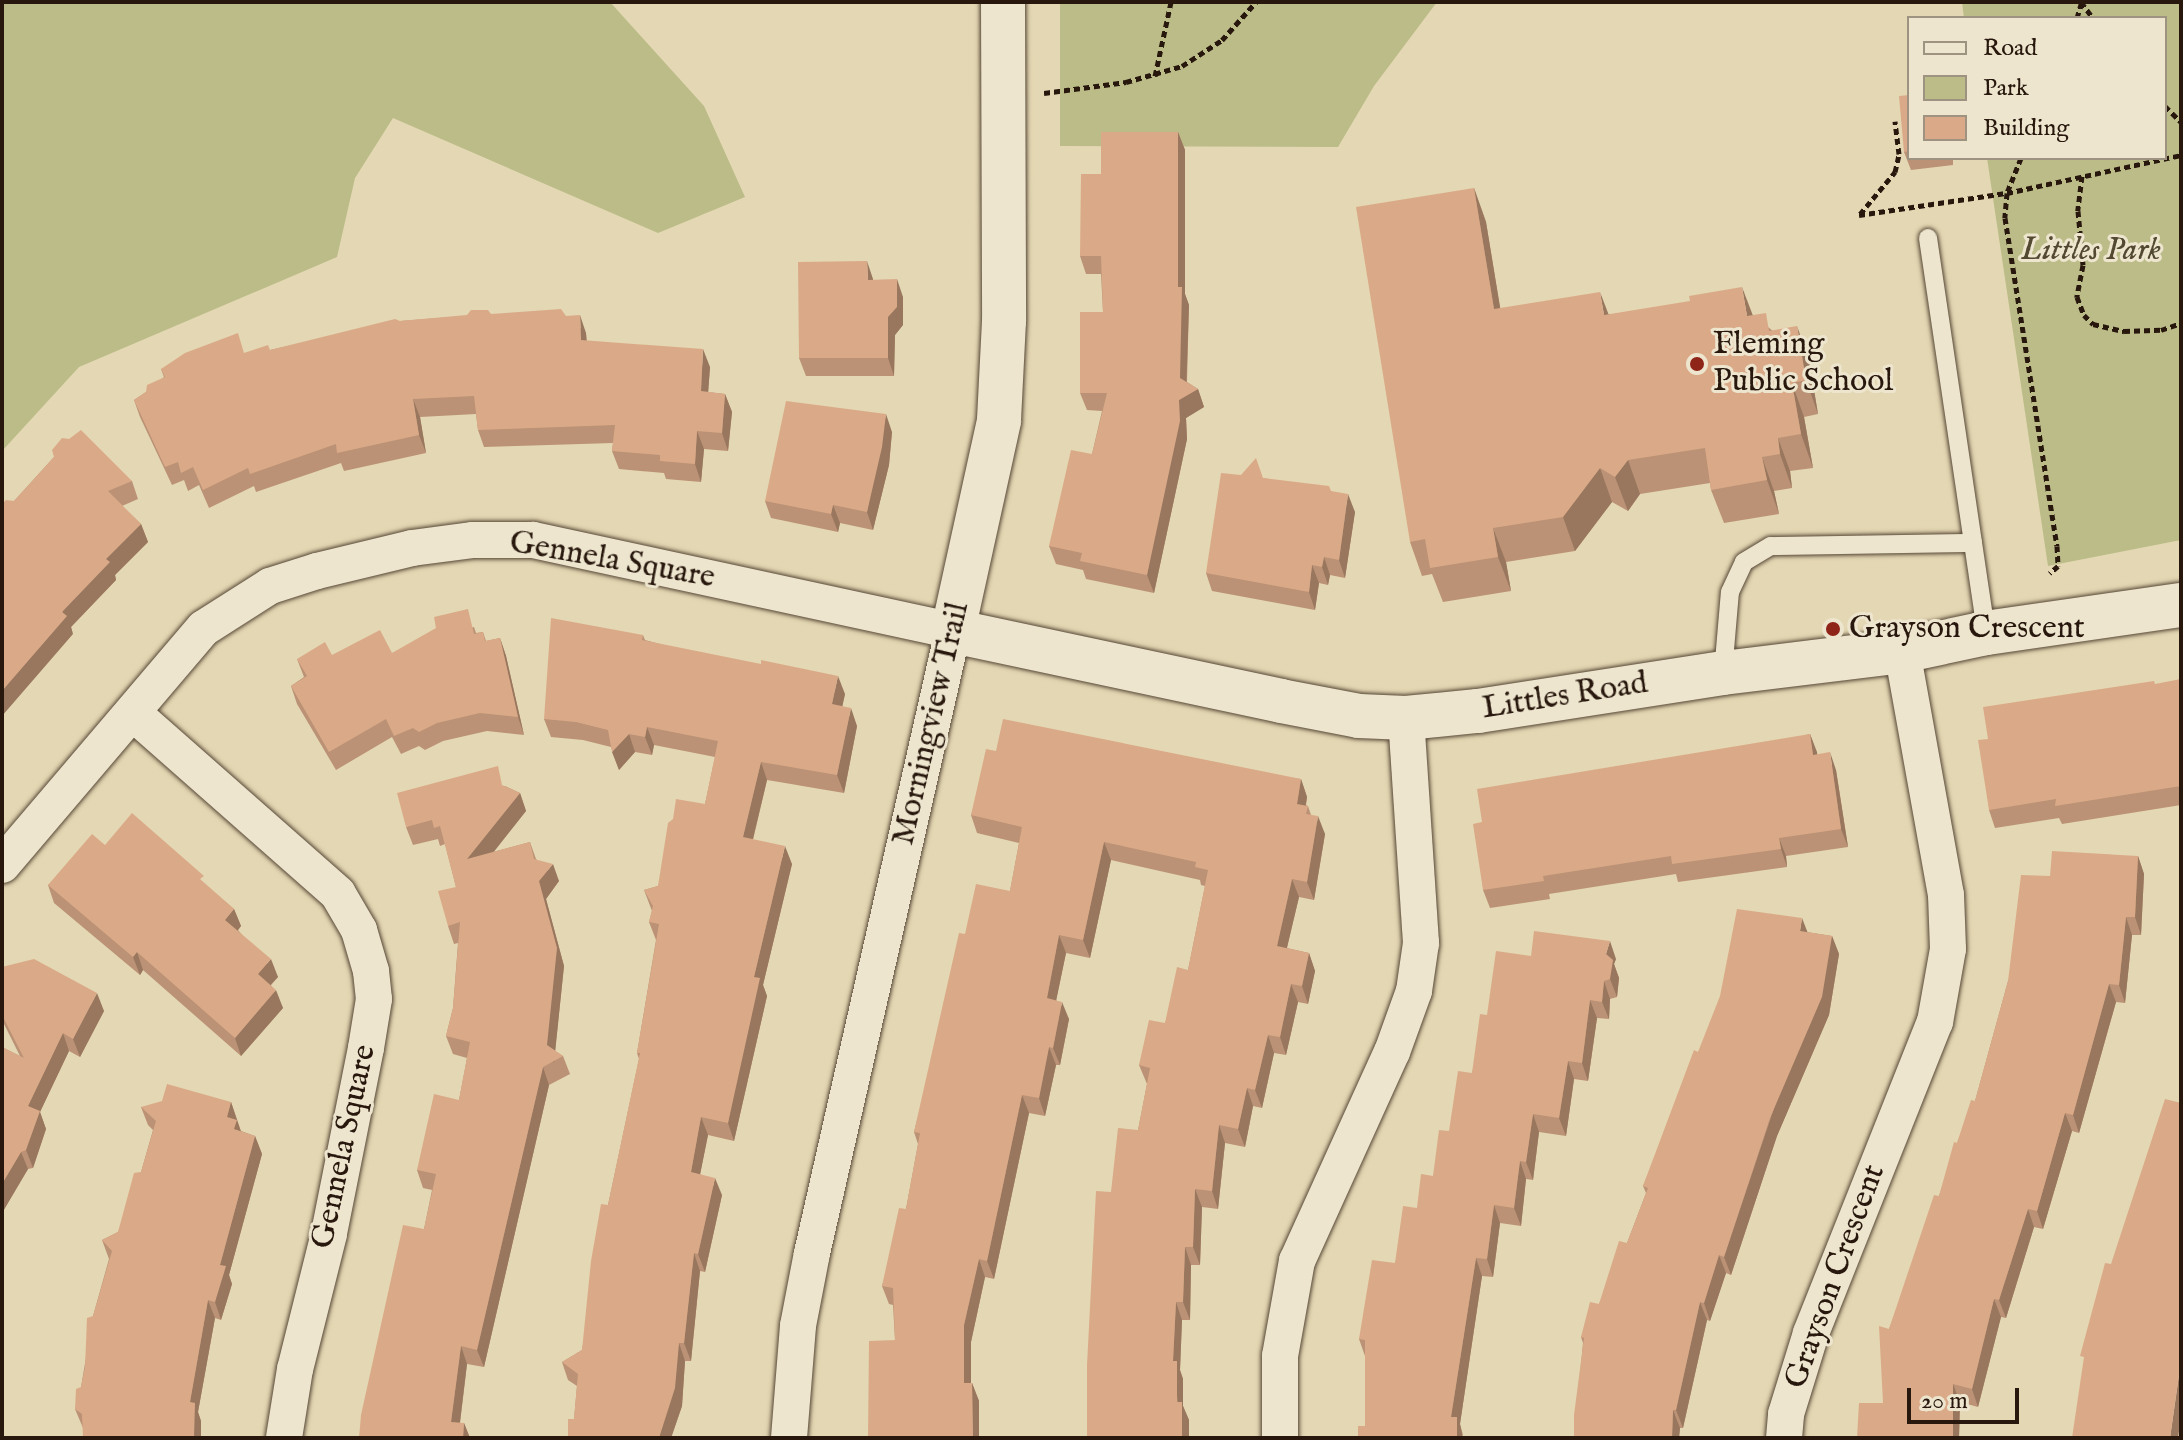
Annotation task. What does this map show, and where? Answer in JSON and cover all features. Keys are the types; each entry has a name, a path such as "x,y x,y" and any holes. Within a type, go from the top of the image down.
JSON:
{"street":[{"name":"Morningview Trail","path":"789,1438 791,1375 809,1267 999,421 1004,321 1003,2"},
{"name":"Gennela Square","path":"2,865 204,628 270,586 412,548 473,540 533,540 953,631"},
{"name":"Littles Road","path":"953,631 1359,716 1406,718 1478,711 1723,673 1902,651 1986,633 2181,605"},
{"name":"Grayson Crescent","path":"1784,1438 1786,1414 1811,1333 1935,1022 1948,949 1946,895 1902,651"},
{"name":"Gennela Square","path":"133,713 338,894 359,930 371,971 374,999 366,1048 329,1234 295,1369 284,1438"},
{"path":"1280,1438 1280,1356 1297,1261 1392,1052 1414,991 1421,943 1406,718"}],"lane":[{"path":"1928,238 1986,633"},
{"path":"1723,673 1730,592 1744,562 1771,546 1973,543"}],"path":[{"path":"1155,76 1171,2"},
{"path":"1004,98 1155,76 1182,66 1208,50 1256,2"},
{"path":"1895,121 1899,154 1895,172 1859,215 2007,193 2157,160"},
{"path":"2020,160 2007,193 2006,228 2057,546 2058,566 2050,573"},
{"path":"2082,176 2078,211 2083,265 2077,297 2084,315 2093,324 2124,331 2161,330 2181,323"}],"green space":[{"path":"2,2 610,2 704,106 745,197 658,233 393,118 355,178 337,257 79,367 2,451"},
{"path":"1060,2 1437,2 1374,86 1338,147 1060,146"},
{"name":"Littles Park","path":"1962,2 2181,2 2181,540 2048,566 1987,160 2167,160 2167,16 1964,16"}],"building":[{"path":"1907,95 1907,151 1904,152 1899,96"},
{"path":"1101,132 1178,132 1178,287 1182,287 1180,378 1198,389 1179,400 1180,421 1147,575 1080,561 1082,553 1049,546 1071,450 1092,454 1107,393 1080,393 1080,312 1103,312 1101,256 1080,256 1081,174 1101,174"},
{"path":"1474,188 1494,309 1600,292 1604,315 1690,301 1689,296 1742,287 1747,316 1766,313 1769,331 1797,326 1806,380 1792,383 1801,434 1778,438 1780,454 1762,457 1767,480 1711,490 1705,448 1628,460 1615,477 1600,468 1563,517 1493,528 1498,557 1430,568 1425,539 1410,542 1356,207"},
{"path":"867,261 868,280 897,279 897,307 888,317 888,358 799,358 798,262"},
{"path":"561,309 566,316 580,315 581,340 703,349 701,391 725,394 722,433 697,431 695,464 660,461 660,455 612,451 615,425 478,430 474,396 413,399 419,435 337,453 336,444 250,474 248,468 203,490 193,467 181,473 178,462 165,467 134,400 146,392 147,385 165,377 161,369 185,353 238,333 244,353 268,345 270,350 395,319 467,315 471,310 488,310 491,314"},
{"path":"786,401 886,414 867,512 833,505 831,514 765,501"},
{"path":"81,430 132,481 108,491 141,524 106,559 110,562 62,612 67,616 2,691 2,504 6,500 14,501 26,488 54,457 52,450 62,438 69,439"},
{"path":"1256,458 1263,478 1329,486 1331,491 1348,494 1339,560 1324,557 1322,567 1312,565 1309,592 1206,573 1221,473 1241,475"},
{"path":"468,609 474,634 483,632 485,641 500,638 518,717 480,713 437,723 419,732 413,728 394,736 386,719 329,752 291,686 307,676 297,659 325,642 332,655 380,630 392,653 436,628 434,617"},
{"path":"551,618 643,635 642,640 838,676 832,704 851,708 837,775 761,762 743,837 785,846 754,977 760,978 728,1123 701,1117 691,1172 715,1178 698,1254 694,1253 684,1343 679,1343 675,1388 659,1438 568,1438 568,1419 574,1419 578,1374 562,1362 582,1350 591,1261 601,1204 608,1205 640,1053 637,1053 659,924 649,922 653,906 644,890 658,886 668,823 673,819 676,799 705,804 718,741 647,727 645,737 629,734 612,752 608,730 576,722 544,719"},
{"path":"2181,679 2181,786 2055,806 2056,799 1989,810 1978,740 1988,739 1983,707"},
{"path":"1003,719 1301,779 1297,804 1308,806 1306,814 1318,816 1307,882 1292,879 1277,946 1309,953 1302,986 1291,984 1280,1037 1268,1035 1255,1090 1247,1088 1238,1129 1219,1125 1212,1191 1195,1189 1193,1247 1185,1247 1183,1302 1176,1302 1173,1361 1177,1361 1177,1402 1182,1402 1182,1438 1087,1438 1087,1365 1096,1191 1111,1192 1118,1128 1138,1130 1150,1068 1139,1065 1149,1020 1165,1023 1177,967 1188,970 1208,870 1195,867 1196,862 1104,842 1083,940 1059,935 1047,998 1062,1002 1053,1048 1049,1047 1039,1098 1022,1095 987,1261 979,1259 964,1325 964,1383 972,1383 973,1438 868,1438 869,1341 895,1340 893,1288 882,1286 899,1208 906,1209 920,1133 914,1132 959,933 965,934 976,884 1010,891 1022,827 971,815 986,749 996,751"},
{"path":"1810,734 1813,755 1830,752 1841,829 1779,838 1781,849 1672,864 1671,856 1543,876 1544,881 1483,890 1473,824 1482,822 1477,789"},
{"path":"498,766 502,785 520,793 467,859 530,842 534,859 553,864 539,881 557,948 547,1045 563,1056 543,1067 477,1350 461,1346 451,1422 464,1423 463,1438 359,1438 361,1415 403,1225 424,1229 436,1174 417,1170 434,1094 459,1100 470,1042 446,1036 453,1008 460,922 448,926 438,891 456,887 440,826 434,828 432,820 406,827 397,793"},
{"path":"132,813 204,876 200,879 234,909 225,920 271,959 258,974 276,990 235,1038 137,952 133,957 48,885 92,834 105,845"},
{"path":"2052,851 2138,856 2135,917 2126,917 2119,985 2109,984 2073,1115 2065,1113 2037,1211 2028,1209 1999,1300 1994,1299 1972,1389 1953,1384 1953,1438 1857,1438 1859,1403 1883,1403 1879,1326 1889,1329 1934,1195 1939,1196 1954,1142 1957,1143 1971,1100 1975,1101 2008,981 2021,875 2050,876"},
{"path":"1737,909 1802,918 1800,931 1832,936 1822,997 1770,1118 1724,1257 1719,1255 1704,1303 1700,1302 1676,1410 1673,1410 1672,1438 1574,1438 1584,1338 1581,1337 1590,1302 1599,1304 1619,1241 1627,1243 1648,1188 1643,1186 1694,1050 1698,1052 1720,996"},
{"path":"1534,931 1610,941 1606,954 1613,960 1610,979 1604,981 1602,1002 1590,1000 1582,1063 1568,1061 1559,1118 1533,1114 1526,1162 1520,1161 1514,1208 1494,1205 1487,1259 1476,1258 1451,1417 1457,1417 1457,1438 1358,1438 1358,1426 1365,1426 1365,1340 1359,1339 1372,1260 1395,1263 1403,1206 1417,1208 1421,1174 1433,1176 1439,1130 1449,1131 1458,1071 1472,1073 1480,1014 1487,1015 1496,951 1531,956"},
{"path":"34,959 97,993 73,1039 63,1033 28,1106 40,1111 26,1150 21,1152 2,1184 2,1047 24,1058 2,1015 2,967"},
{"path":"167,1084 231,1102 227,1117 237,1120 234,1129 255,1136 220,1265 226,1266 215,1302 208,1300 190,1402 195,1403 194,1438 83,1438 82,1414 75,1409 76,1389 81,1387 85,1367 87,1318 93,1316 112,1251 102,1240 118,1232 134,1173 141,1172 156,1121 141,1107 162,1101"},
{"path":"2165,1099 2181,1103 2181,1361 2170,1438 2072,1438 2084,1357 2080,1356 2105,1263 2111,1264"}],"place":[{"name":"Fleming Public School","path":"1697,364"},
{"name":"Grayson Crescent","path":"1833,629"}]}
